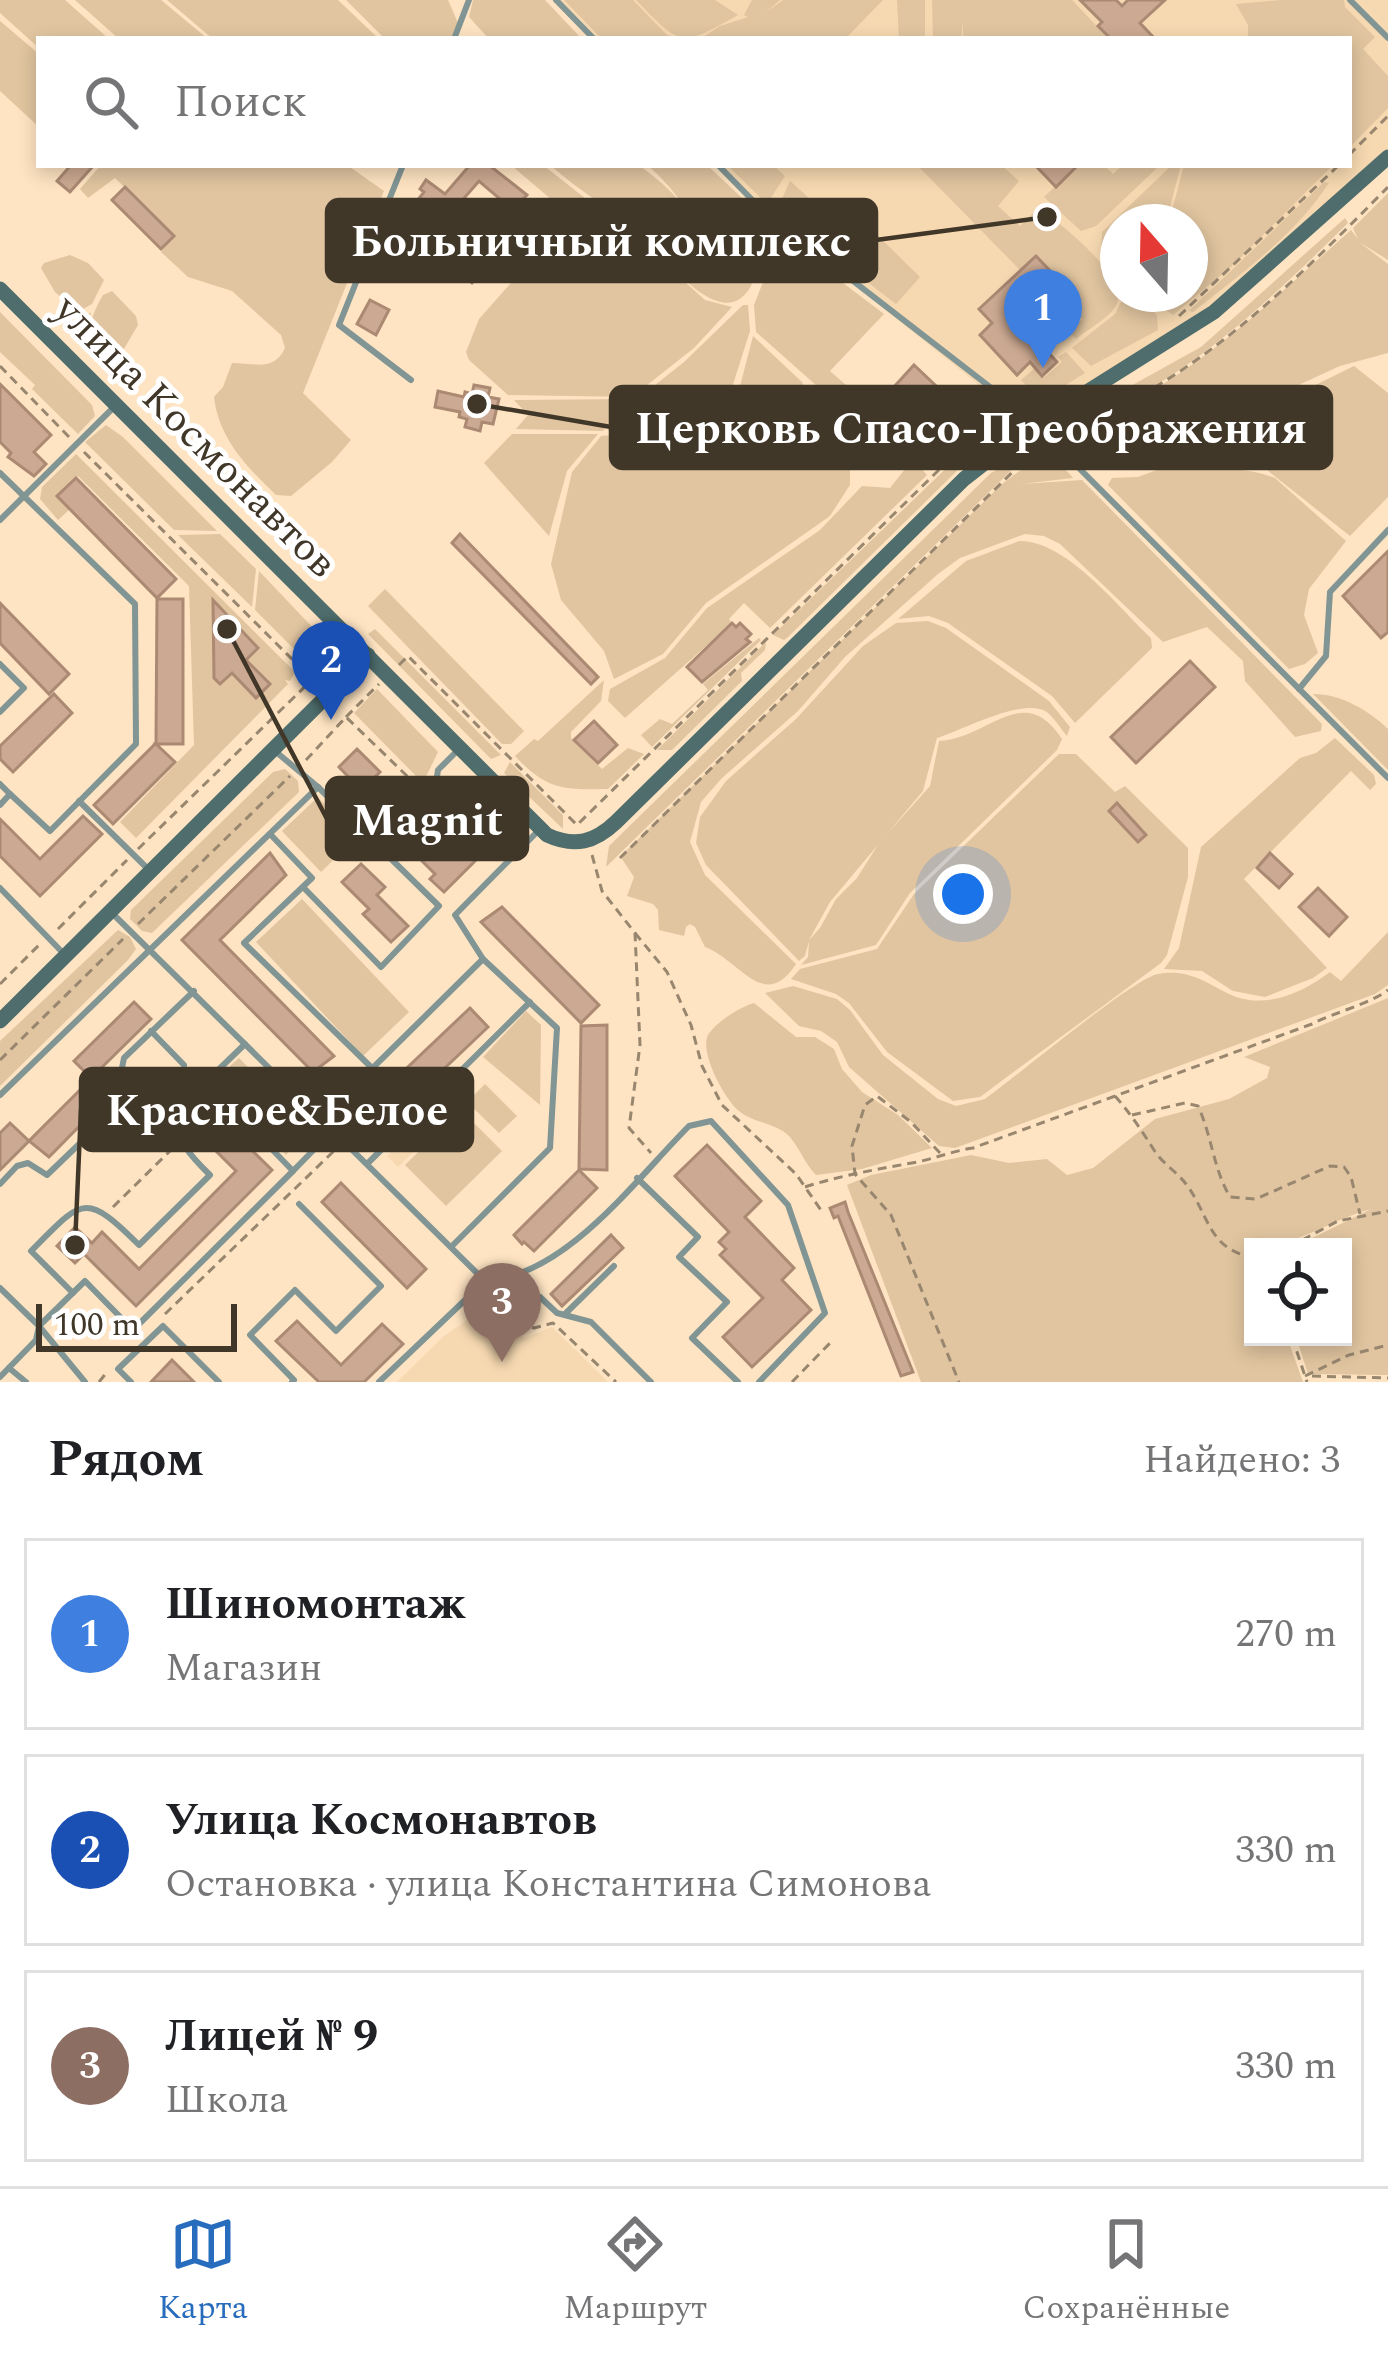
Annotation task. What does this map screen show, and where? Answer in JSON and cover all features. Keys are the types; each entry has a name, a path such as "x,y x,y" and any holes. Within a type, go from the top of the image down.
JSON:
{"main road":[{"path":"544,831 569,843 589,842 616,822 964,479 1036,424 1214,312 1388,157"},
{"name":"улица Космонавтов","path":"0,289 544,831"},
{"path":"0,1021 368,656"}],"lane":[{"path":"455,36 470,0"},
{"path":"556,0 591,36"},
{"path":"1350,0 1388,38"},
{"path":"402,168 339,325 411,380"},
{"path":"721,168 764,212 1036,424 1388,778"},
{"path":"0,520 115,406"},
{"path":"0,473 135,604 136,744 50,831 0,784"},
{"path":"1299,689 1326,656 1330,592 1388,530"},
{"path":"0,664 24,688 0,712"},
{"path":"460,748 438,770 436,783 512,858"},
{"path":"273,750 318,787 439,906 455,915 482,959 557,1028 550,1148 452,1246"},
{"path":"0,1095 318,787"},
{"path":"0,805 10,794"},
{"path":"80,801 151,871"},
{"path":"455,915 544,831"},
{"path":"270,834 312,878 244,943 373,1069"},
{"path":"0,887 65,956"},
{"path":"303,887 381,968 439,906"},
{"path":"111,911 485,1281 508,1292 540,1298 556,1313 591,1322 651,1382"},
{"path":"322,1118 482,959"},
{"path":"0,1184 17,1166 28,1163 47,1175 126,1099 119,1083 124,1058 194,991"},
{"path":"368,1163 530,1002"},
{"path":"152,1031 184,1065"},
{"path":"73,1293 31,1251 72,1211 88,1205 107,1213 139,1245 210,1175 179,1142 180,1110 246,1042"},
{"path":"214,1074 228,1089 228,1103 293,1171"},
{"path":"379,1382 485,1281 500,1280 562,1254 689,1126 711,1121 788,1205 825,1313 759,1382"},
{"path":"0,1377 35,1340 39,1326 85,1281 133,1330 334,1129"},
{"path":"637,1178 698,1237 679,1257 727,1302 692,1338 738,1382"},
{"path":"292,1382 250,1335 296,1290 336,1331 380,1286 299,1204"},
{"path":"566,1313 614,1266"},
{"path":"0,1288 39,1326 81,1380"},
{"path":"131,1382 118,1369 163,1326 218,1382"},
{"path":"9,1368 26,1382"}],"path":[{"path":"1352,152 1388,116"},
{"path":"1174,320 1336,168"},
{"path":"620,857 1048,438 1095,420 1207,355 1388,187"},
{"path":"0,366 313,679"},
{"path":"0,1060 408,656 577,825 1008,402 1026,395 1040,403"},
{"path":"0,984 323,669"},
{"path":"346,717 502,868"},
{"path":"589,842 602,891 668,972 691,1025 701,1066 722,1105 805,1187 823,1213"},
{"path":"57,930 64,936"},
{"path":"635,933 640,1045 628,1128 656,1159"},
{"path":"86,958 94,967"},
{"path":"805,1187 973,1148 1312,1024 1343,1008 1377,999 1388,990"},
{"path":"940,1153 877,1096 865,1105 852,1146 855,1174 891,1215 959,1382"},
{"path":"1115,1096 1155,1153 1189,1187 1224,1245 1244,1256"},
{"path":"1132,1115 1185,1103 1198,1106 1209,1130 1215,1172 1230,1197 1256,1198 1330,1166 1344,1167 1360,1214"},
{"path":"163,1316 345,1140"},
{"path":"107,1213 179,1142"},
{"path":"1308,1238 1360,1214 1388,1211"},
{"path":"464,1301 534,1328 553,1324 616,1382"},
{"path":"792,1382 831,1342"},
{"path":"1306,1379 1349,1355 1388,1345"},
{"path":"1295,1346 1306,1379"},
{"path":"99,1382 114,1363"},
{"path":"1306,1379 1388,1378"}],"shaded area":[{"path":"0,0 65,0 106,36 36,36 36,45 0,13"},
{"path":"75,0 161,0 204,36 116,36"},
{"path":"167,0 338,0 376,36 209,36"},
{"path":"346,0 448,0 458,23 452,36 382,36"},
{"path":"473,0 545,0 579,36 486,36 469,17"},
{"path":"556,0 1388,0 1388,157 1214,312 1031,427 764,212 721,168 1352,168 1352,36 591,36"},
{"path":"564,0 633,0 670,36 599,36"},
{"path":"636,0 715,0 738,15 696,36 678,36"},
{"path":"752,0 780,0 765,13 783,0 883,0 848,36 705,36 748,17 744,15"},
{"path":"897,0 925,0 925,36 899,36"},
{"path":"932,0 1072,0 1106,36 963,36 963,21 961,36 933,36"},
{"path":"1344,0 1345,7 1375,37 1363,49 1388,76 1388,108 1352,145 1352,36 1248,36 1248,25 1236,4"},
{"path":"0,21 36,51 36,124 0,91"},
{"path":"98,168 351,168 384,191 303,393 351,440 291,496 276,495 236,451 214,397 232,363 263,364 280,356 285,348 281,335 232,291 188,277 161,252 174,235 115,178 88,198 80,189"},
{"path":"514,168 547,168 705,300 732,307 694,348 632,397 508,395 469,360 466,352 479,319 525,267 557,274 594,272 609,249"},
{"path":"554,168 643,168 678,199 721,260 753,282 734,302 707,297 635,230"},
{"path":"650,168 710,168 775,229 755,277 723,254"},
{"path":"730,168 776,168 785,176 767,204"},
{"path":"920,168 1004,168 1019,181 998,206 1020,226 1039,207 1077,239 1100,263 1100,312 1111,312 1076,339 1069,332 1082,319 1062,298 1047,313 1030,298 1054,274 1036,256 1020,270"},
{"path":"1075,168 1107,168 1113,174 1120,168 1157,168 1119,204 1100,204 1100,222 1081,231 1044,197"},
{"path":"1169,168 1180,168 1171,204 1131,204"},
{"path":"1183,168 1330,168 1208,286 1208,204 1174,204"},
{"path":"790,181 839,225 869,227 920,277 896,304 776,212"},
{"path":"1324,182 1329,183 1284,237 1208,300 1208,293"},
{"path":"1388,193 1388,260 1359,242 1388,264 1388,353 1340,366 1292,388 1162,462 1123,470 1090,465 1064,433 1105,416 1182,372 1351,230 1358,239 1353,228"},
{"path":"1345,218 1348,223 1318,253 1182,369 1105,412 1065,427 1064,423 1201,347"},
{"path":"781,236 884,314 830,371 929,458 980,409 1001,404 934,466 931,461 933,468 928,469 846,394 826,394 756,332 754,305"},
{"path":"70,255 88,263 104,280 92,304 78,312 55,292 41,268"},
{"path":"112,291 136,316 138,325 113,378 53,313 74,325 91,312 85,334 92,351 93,316 103,295"},
{"path":"748,305 750,331 729,397 672,419 607,431 630,405"},
{"path":"0,312 92,405 95,416 78,434 0,352"},
{"path":"1154,312 1158,330 1091,366 1072,348 1115,314"},
{"path":"753,336 802,382 814,410 850,440 850,485 830,516 706,603 663,654 614,679 604,651 561,600 551,564 572,472 601,436 689,420 737,398"},
{"path":"1066,352 1085,373 1048,396 1029,389 1021,380 1035,368 1045,377"},
{"path":"1354,366 1388,393 1388,497 1350,536 1267,470 1240,464 1169,464 1195,444"},
{"path":"630,399 603,431 516,429 528,415 514,400"},
{"path":"106,425 217,531 174,530 85,442"},
{"path":"987,429 1001,434 970,458 788,637 773,635"},
{"path":"512,434 598,434 567,471 549,536 484,463"},
{"path":"1031,451 606,867 609,846 991,473"},
{"path":"76,454 295,672 136,838 120,822 194,745 189,586 78,476 58,496 70,509 58,520 40,499 42,487"},
{"path":"1037,458 1059,462 1073,478 1021,484 1082,480 1322,724 1321,731 1295,737 1245,681 1243,661 1207,627 1163,642 1060,544 1025,534 960,558 938,574 845,657 798,711 701,802 690,842 705,875 796,964 784,978 773,984 752,979 705,947 690,924 684,936 659,930 653,904 627,896 634,877 622,859 626,851 1002,484"},
{"path":"913,459 927,475 770,628 744,603 729,619 732,623 625,718 608,701 610,689 665,658 707,608 820,530 862,486 890,488"},
{"path":"1162,468 1233,469 1275,478 1346,541 1309,589 1304,615 1318,653 1305,664 1289,669 1108,485 1112,478 1138,477"},
{"path":"220,534 256,569 252,607 178,535"},
{"path":"1019,541 1055,551 1073,563 1151,638 1152,648 1075,723 1052,696 948,623 929,616 898,619 966,561"},
{"path":"259,571 315,630 312,643 300,655 255,610"},
{"path":"385,589 524,731 511,744 502,744 368,606"},
{"path":"928,621 946,628 1049,701 1070,727 1067,736 1048,713 1025,708 937,738 923,791 886,835 930,786 939,741 1019,713 1048,722 1062,739 1057,750 910,893 876,945 801,965 808,957 809,941 799,961 706,865 696,843 700,817 726,781 796,719 863,646 896,623","holes":["878,845 857,878 836,899 809,940 830,902"]},
{"path":"375,629 501,755 491,759 368,634"},
{"path":"761,640 652,747 641,735 660,719 672,724 708,690 703,684"},
{"path":"766,642 765,650 741,673 742,681 672,750 657,750"},
{"path":"604,680 601,701 571,732 571,738 602,769 628,748 644,754 608,789 557,786 537,776 515,756"},
{"path":"377,689 438,752 423,783 354,713"},
{"path":"1313,694 1354,704 1388,729 1388,770"},
{"path":"1335,738 1374,775 1376,784 1370,790 1351,771 1244,879 1327,968 1265,997 1233,991 1202,971 1164,969 1179,948 1201,847 1300,758"},
{"path":"1059,754 1076,754 1115,792 1125,786 1188,848 1188,877 1167,955 980,1097 953,1101 887,1052 849,1003 791,979 800,969 877,949 914,894"},
{"path":"510,762 563,815 563,829 504,773"},
{"path":"285,769 298,781 299,792 152,933 142,931 130,919 131,910 273,772"},
{"path":"318,797 356,838 321,872 282,831"},
{"path":"302,899 409,1012 363,1056 256,942"},
{"path":"118,930 130,937 136,949 128,960 0,1086 0,1041"},
{"path":"1388,932 1388,985 1375,994 955,1148 939,1146 849,1067 837,1042 821,1031 799,1026 765,993 793,986 837,999 883,1055 938,1099 956,1106 985,1099 1100,1010 1158,974 1187,975 1240,998 1281,998 1330,972 1341,981"},
{"path":"1388,998 1388,1375 1308,1374 1299,1346 1352,1346 1352,1238 1312,1238 1371,1209 1298,1238 1244,1238 1244,1346 1290,1346 1303,1382 921,1382 847,1185 871,1175 971,1155 1009,1163 1047,1159 1067,1175 1093,1168 1155,1119 1229,1099 1267,1078 1270,1067 1244,1057"},
{"path":"754,1003 796,1037 815,1037 834,1049 842,1069 862,1092 898,1115 932,1148 862,1169 816,1175 789,1136 733,1105 710,1064 708,1035 729,1016"},
{"path":"526,1011 541,1025 540,1105 483,1057"},
{"path":"239,1058 310,1130 286,1155 233,1102 230,1066"},
{"path":"485,1084 517,1116 499,1133 467,1102"},
{"path":"456,1088 467,1099 398,1167 387,1156"},
{"path":"461,1110 502,1151 446,1206 405,1165"},
{"path":"475,1315 486,1316 525,1338 552,1327 608,1382 397,1382 444,1336"}],"building":[{"path":"1080,0 1116,0 1122,6 1128,0 1165,0 1140,23 1152,36 1108,36 1098,26 1102,22"},
{"path":"68,168 91,168 70,192 57,181"},
{"path":"467,168 493,168 527,195 513,210 479,181 430,230 420,222 425,215 413,206 424,192 420,189 426,180 445,194"},
{"path":"1038,168 1075,168 1056,187"},
{"path":"125,187 174,236 161,249 112,200"},
{"path":"461,249 485,267 472,283 449,264"},
{"path":"1036,256 1054,275 1012,314 1057,362 1042,376 1030,362 1017,375 980,335 992,323 979,309"},
{"path":"370,300 389,310 376,335 357,324"},
{"path":"914,365 955,404 918,412 893,388"},
{"path":"0,384 51,435 34,452 46,464 34,476 8,457 11,453 0,442"},
{"path":"474,385 490,388 488,397 499,399 493,424 482,422 480,431 465,427 467,419 459,417 460,412 435,407 438,391 464,397 465,392 472,394"},
{"path":"76,478 176,579 157,598 57,496"},
{"path":"460,534 598,677 591,684 452,543"},
{"path":"1388,551 1388,632 1381,638 1343,596"},
{"path":"157,599 183,599 183,744 156,744 175,762 113,824 94,805 156,743"},
{"path":"213,600 258,648 246,660 270,684 256,698 232,673 220,684 214,678"},
{"path":"0,603 69,674 49,694 0,643"},
{"path":"732,623 736,627 740,623 751,634 746,639 750,642 702,682 687,667"},
{"path":"1190,661 1215,687 1136,763 1111,737"},
{"path":"54,694 72,713 13,772 0,759 0,746"},
{"path":"594,721 617,745 598,763 574,740"},
{"path":"357,749 380,772 372,780 405,812 420,797 480,856 444,892 430,879 435,874 360,799 365,794 339,767"},
{"path":"1117,803 1146,835 1138,842 1109,811"},
{"path":"83,816 102,834 40,896 0,856 0,819 40,859"},
{"path":"270,853 286,875 220,940 334,1056 313,1072 182,940"},
{"path":"1270,853 1292,874 1279,888 1257,868"},
{"path":"361,864 385,887 377,895 408,926 391,942 363,914 369,909 342,882"},
{"path":"1318,888 1347,917 1329,936 1299,907"},
{"path":"502,907 599,1005 581,1023 481,922"},
{"path":"134,1002 151,1019 91,1078 74,1061"},
{"path":"470,1008 488,1027 390,1120 372,1101"},
{"path":"607,1025 607,1170 579,1169 581,1026"},
{"path":"92,1078 107,1098 49,1157 29,1141"},
{"path":"220,1119 272,1170 136,1306 84,1254 75,1263 57,1246 75,1227 92,1243 102,1232 139,1269 236,1171 200,1135"},
{"path":"10,1123 29,1141 0,1170 0,1133"},
{"path":"707,1145 761,1201 745,1217 794,1268 782,1280 811,1310 752,1367 723,1337 763,1298 720,1255 726,1249 719,1242 729,1232 675,1176"},
{"path":"579,1170 597,1188 534,1251 522,1244 514,1235"},
{"path":"341,1183 426,1269 407,1288 322,1202"},
{"path":"845,1202 913,1372 901,1376 838,1216 834,1218 830,1208"},
{"path":"611,1235 623,1248 562,1306 551,1294"},
{"path":"297,1321 341,1365 382,1324 403,1344 364,1382 319,1382 276,1341"},
{"path":"172,1360 194,1382 151,1382"}],"place":[{"name":"Больничный комплекс","path":"1047,217"},
{"name":"Шиномонтаж","path":"1043,368"},
{"name":"Церковь Спасо-Преображения","path":"477,404"},
{"name":"Magnit","path":"227,629"},
{"name":"Улица Космонавтов","path":"331,720"},
{"name":"Красное&Белое","path":"75,1245"},
{"name":"Лицей № 9","path":"502,1362"}]}
